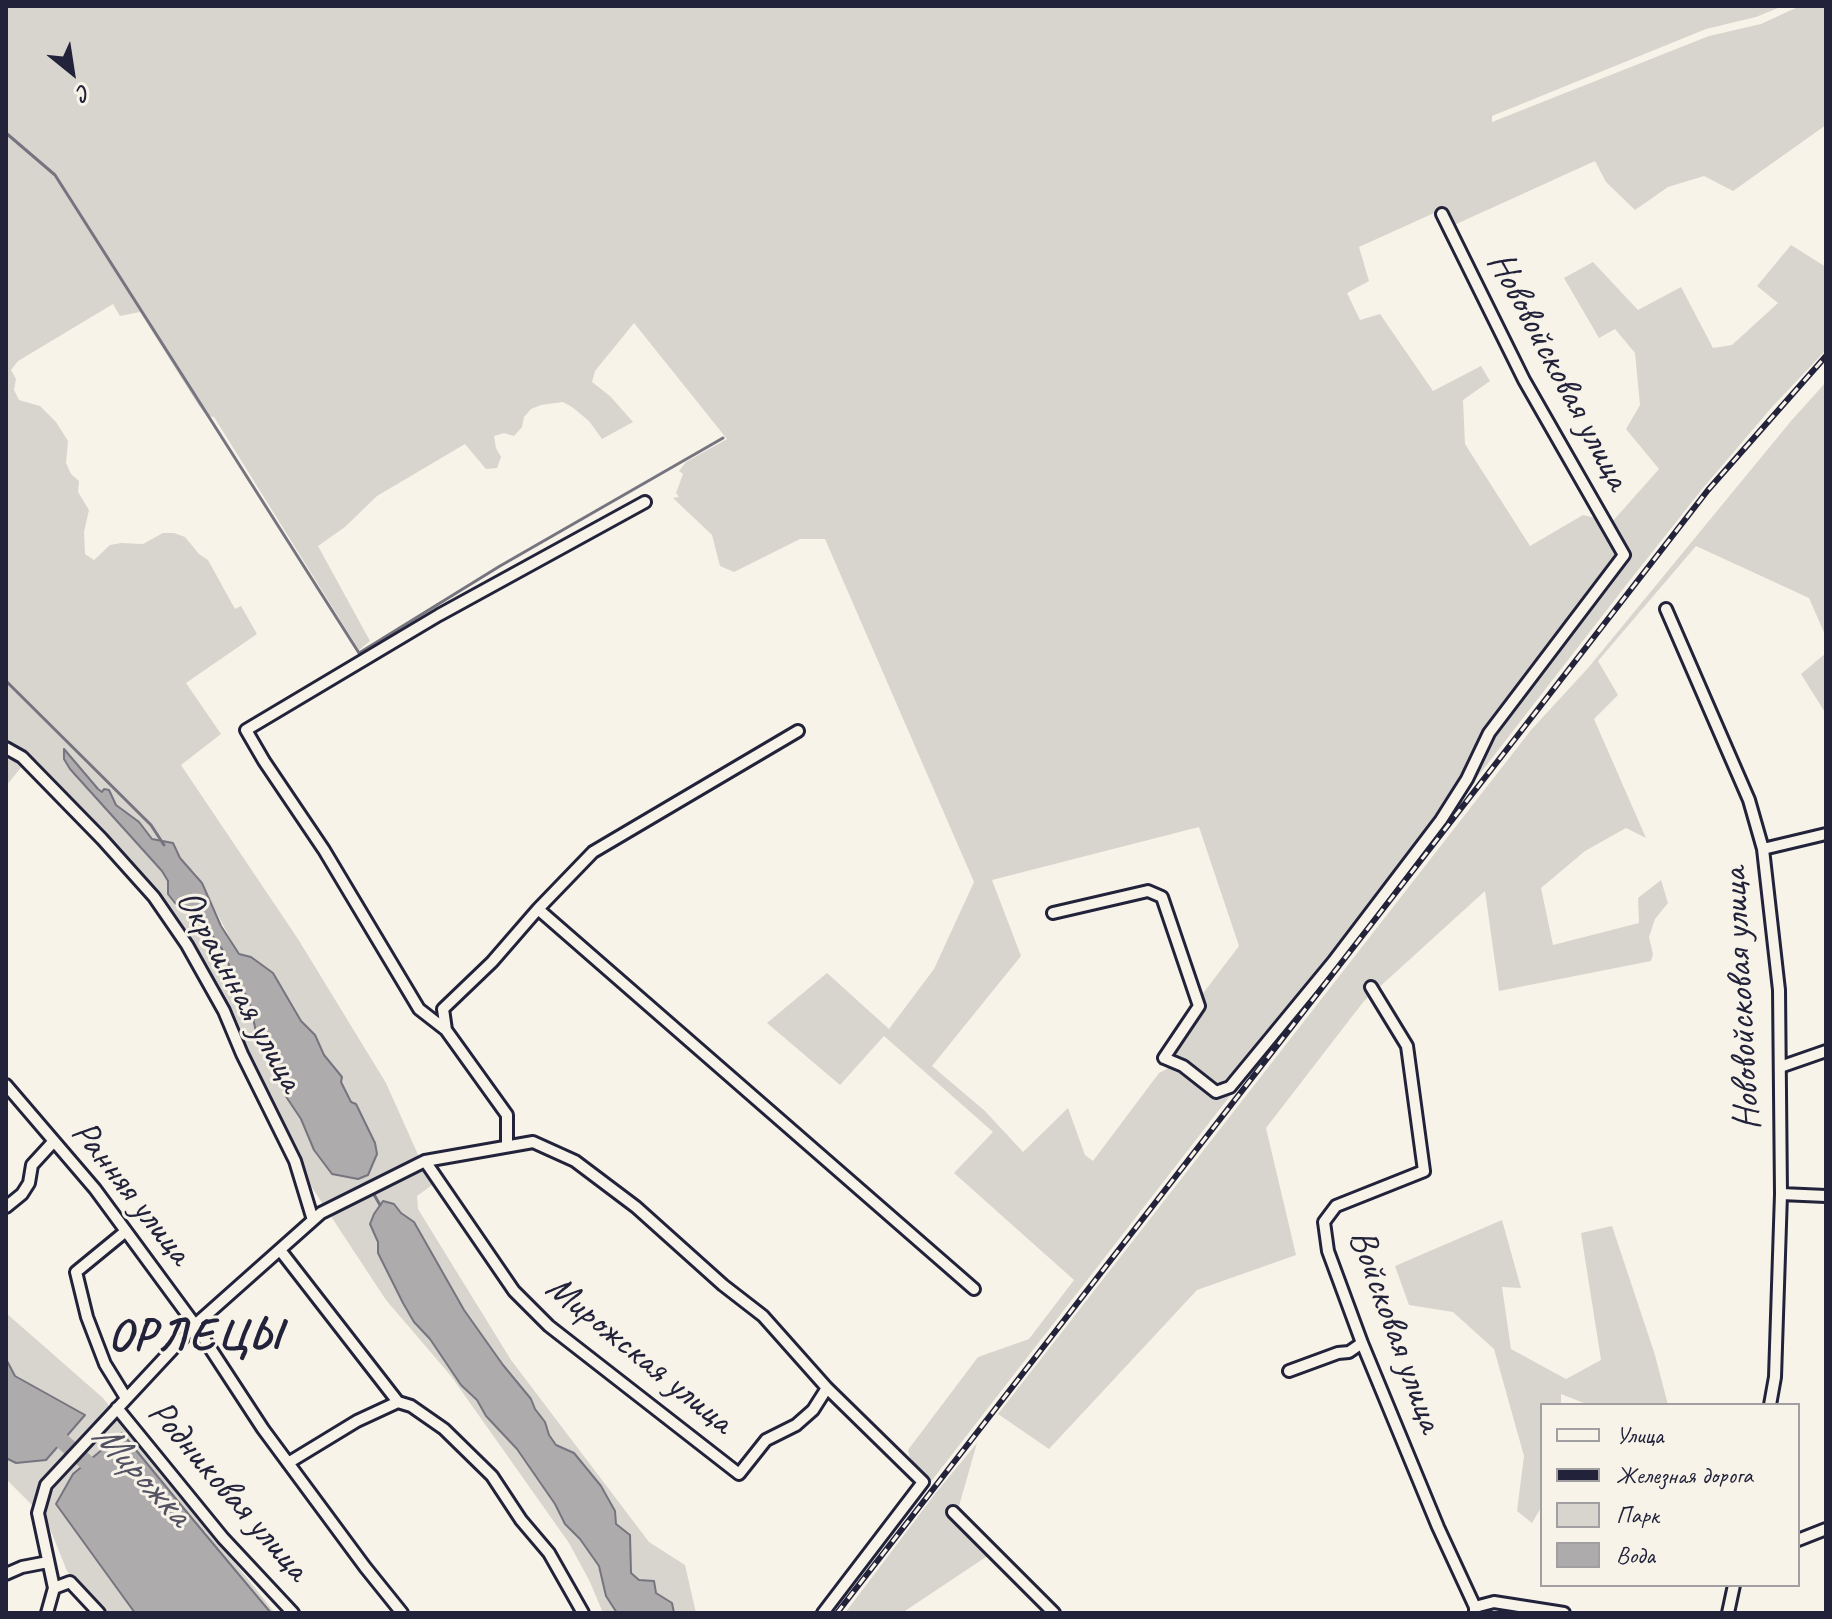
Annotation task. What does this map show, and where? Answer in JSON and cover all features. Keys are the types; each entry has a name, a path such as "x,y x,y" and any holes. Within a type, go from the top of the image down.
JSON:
{"street":[{"name":"Нововойсковая улица","path":"1053,913 1148,891 1162,897 1199,1006 1164,1058 1183,1066 1216,1092 1230,1087 1333,962 1441,820 1467,779 1489,733 1624,555 1524,380 1442,214"},
{"path":"507,1146 507,1115 446,1030 419,1009 324,850 246,730 439,615 645,502"},
{"name":"Нововойсковая улица","path":"1666,609 1749,800 1763,849 1779,990 1781,1194 1775,1377 1770,1403"},
{"path":"446,1030 443,1009 492,962 593,852 798,731"},
{"name":"Окраинная улица","path":"6,748 22,757 102,839 154,897 187,945 224,1011 295,1161 313,1220"},
{"path":"1763,849 1826,834"},
{"path":"538,909 974,1289"},
{"name":"Войсковая улица","path":"1371,987 1407,1046 1424,1171 1336,1206 1324,1222 1328,1251 1362,1343 1475,1610"},
{"path":"1780,1067 1826,1051"},
{"name":"Ранняя улица","path":"6,1085 95,1189 195,1325 288,1463 402,1613"},
{"path":"6,1207 22,1194 29,1183 32,1165 54,1141"},
{"path":"47,1613 54,1588 38,1513 46,1485 195,1325 321,1213 425,1161 533,1142 575,1161 636,1207 723,1285 763,1316 827,1388 923,1482 823,1613"},
{"name":"Мирожская улица","path":"425,1161 514,1291 549,1326 739,1474 766,1440 796,1425 813,1410 827,1388"},
{"path":"1781,1194 1826,1196"},
{"path":"126,1231 76,1272 87,1317 105,1364 126,1398"},
{"path":"280,1250 398,1402 411,1406 444,1429 492,1476 521,1520 549,1553 583,1613"},
{"path":"1289,1371 1349,1352 1362,1343"},
{"path":"288,1463 357,1421 398,1402"},
{"name":"Родниковая улица","path":"113,1412 293,1613"},
{"path":"953,1512 1054,1613"},
{"path":"1800,1539 1826,1529"},
{"path":"6,1574 48,1562"},
{"path":"54,1588 70,1582 99,1613"},
{"path":"1728,1613 1734,1587"},
{"path":"1475,1610 1494,1602 1564,1613"}],"green space":[{"path":"6,6 1783,6 1756,17 1706,29 1492,116 1492,122 1709,36 1761,24 1800,6 1826,6 1826,125 1733,191 1704,176 1668,187 1635,210 1606,182 1595,161 1452,226 1434,213 1359,247 1369,281 1347,293 1360,320 1380,314 1433,391 1481,366 1490,381 1463,400 1465,444 1530,546 1583,515 1612,522 1659,469 1626,429 1640,405 1635,353 1615,329 1599,338 1564,278 1593,262 1638,310 1681,287 1713,348 1732,345 1778,303 1757,286 1791,245 1826,267 1826,350 1703,488 1466,792 1492,734 1617,556 1476,745 1454,791 1462,797 829,1613 820,1613 916,1485 908,1450 978,1357 1029,1339 1074,1280 954,1173 993,1132 884,1036 840,1085 767,1023 827,973 889,1029 934,969 974,882 825,539 800,539 734,572 720,566 712,535 673,498 679,497 676,493 683,474 679,471 686,462 727,439 634,323 595,371 592,382 610,396 633,422 602,439 589,421 572,407 563,402 541,405 531,409 524,417 522,427 514,436 504,433 494,436 501,457 497,468 486,469 465,444 377,496 345,527 318,546 370,641 359,650 214,417 207,416 199,406 140,312 120,316 113,304 18,361 11,370 16,379 14,390 19,400 40,406 56,422 68,441 66,463 79,481 78,492 89,510 84,532 85,554 94,560 110,545 143,544 163,533 185,537 208,560 235,609 241,606 257,634 186,683 221,734 181,765 298,939 386,1083 420,1159 435,1183 417,1196 418,1209 511,1360 649,1542 685,1565 696,1613 674,1613 672,1603 661,1599 631,1573 630,1535 616,1524 615,1511 606,1493 574,1453 556,1445 531,1399 464,1310 414,1222 394,1204 370,1224 378,1242 378,1254 414,1322 430,1339 461,1385 477,1400 486,1416 517,1449 565,1524 599,1566 606,1596 617,1613 603,1613 569,1543 451,1376 386,1300 309,1183 192,945 28,759 6,786","holes":["64,750 98,790 139,822 152,839 173,843 180,858 196,874 239,955 273,973 301,1022 315,1035 324,1055 342,1077 341,1082 351,1102 356,1104 359,1114 358,1179 332,1174 314,1150 256,1032 249,999 236,981 222,949 209,931 175,903 168,894 169,881 162,871 70,769","1199,827 1239,946 1201,996 1203,1009 1171,1054 1216,1088 1174,1065 1159,1073 1093,1161 1085,1155 1068,1108 1023,1152 985,1111 932,1066 1021,956 992,880"]},
{"path":"1826,382 1826,637 1809,598 1696,546 1598,661 1618,695 1594,719 1646,838 1626,828 1585,851 1541,888 1553,945 1639,923 1638,898 1661,880 1668,903 1655,919 1649,937 1653,954 1651,961 1499,991 1485,891 1364,1001 1266,1128 1296,1255 1197,1290 1049,1449 998,1414 1531,730 1588,668"},
{"path":"1826,653 1826,714 1801,674"},
{"path":"1502,1220 1521,1288 1502,1287 1511,1349 1566,1379 1601,1360 1581,1233 1612,1226 1655,1355 1667,1403 1584,1403 1561,1394 1561,1403 1540,1403 1540,1509 1532,1523 1517,1511 1524,1456 1494,1349 1453,1312 1409,1305 1395,1266"},
{"path":"6,1313 111,1408 56,1463 33,1506 6,1479 6,1458 16,1463 84,1415 15,1375 6,1359"},
{"path":"114,1421 122,1422 275,1613 271,1613 122,1433 57,1503 135,1613 105,1613 67,1571 46,1519 47,1505 53,1490 74,1460"},
{"path":"977,1443 955,1520 989,1555 902,1613 845,1613 938,1490"}],"water":[{"path":"64,749 98,789 102,792 109,790 116,805 139,822 152,839 173,843 180,858 202,883 221,926 239,954 251,957 273,973 301,1021 315,1035 324,1055 342,1077 341,1082 351,1102 356,1104 375,1143 377,1154 368,1175 358,1179 332,1174 314,1150 256,1032 249,999 236,981 222,949 209,931 175,903 168,894 168,881 162,871 70,769 64,759"},
{"path":"383,1201 394,1204 414,1222 464,1310 531,1399 556,1445 574,1453 601,1486 615,1511 616,1524 630,1535 631,1573 639,1580 654,1581 656,1593 672,1603 674,1613 617,1613 606,1596 599,1566 565,1524 517,1449 461,1385 403,1303 378,1253 378,1242 370,1224"},
{"path":"6,1359 15,1376 85,1415 46,1460 16,1463 6,1458"},
{"path":"122,1433 271,1613 135,1613 56,1504 73,1474"}],"waterway":[{"path":"6,133 55,175 359,653 500,566 723,438"},
{"path":"6,681 151,825 164,845"},
{"path":"372,1191 380,1205"},
{"name":"Мирожка","path":"46,1427 101,1475"}],"railway":[{"path":"837,1613 1708,490 1826,356"}],"district":[{"name":"ОРЛЕЦЫ","path":"195,1337"}]}
